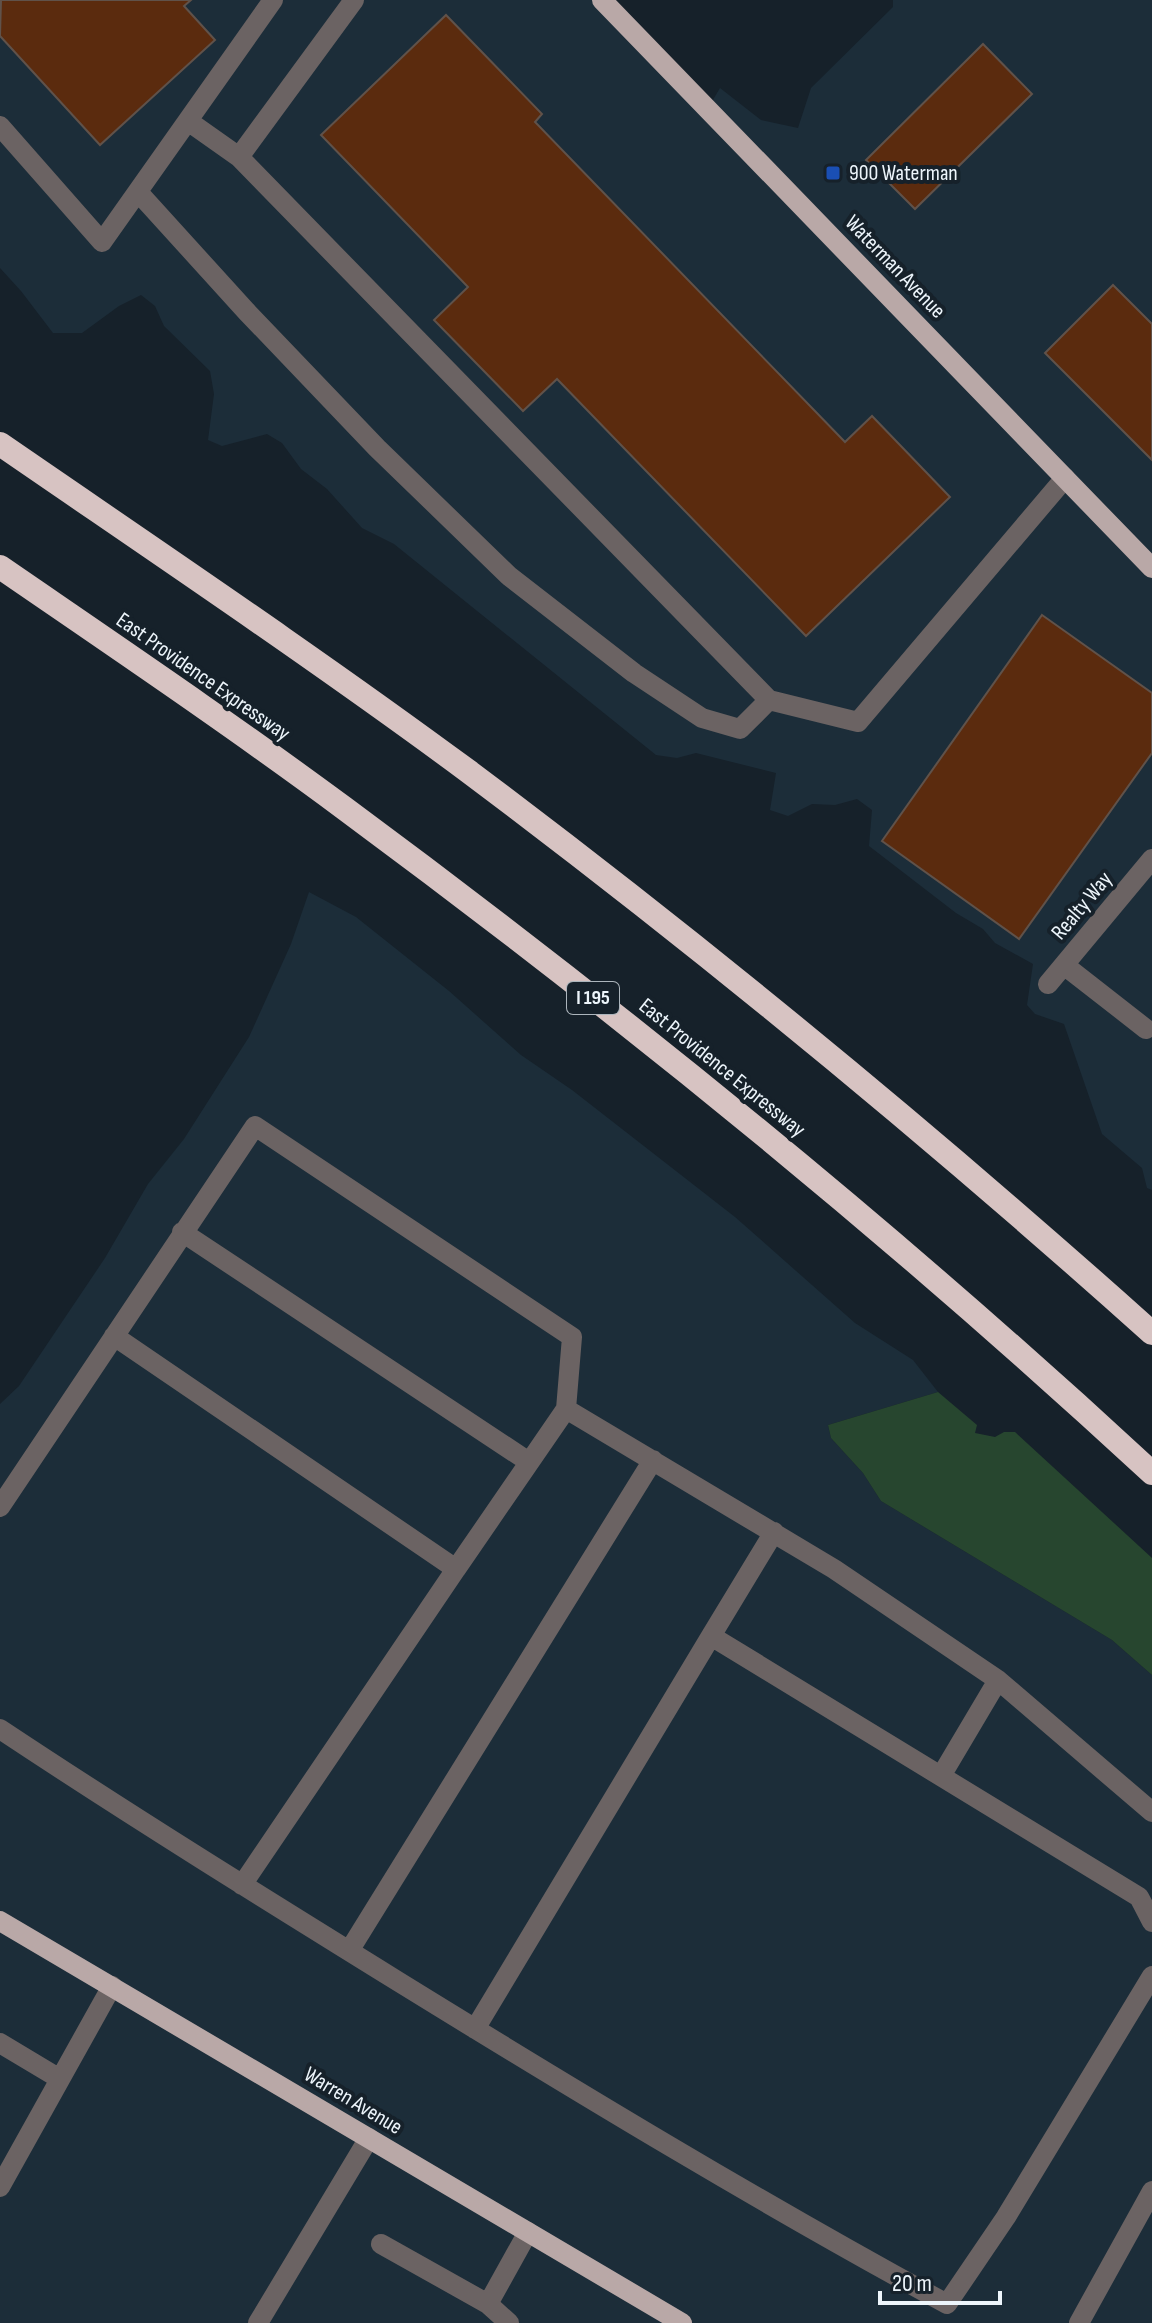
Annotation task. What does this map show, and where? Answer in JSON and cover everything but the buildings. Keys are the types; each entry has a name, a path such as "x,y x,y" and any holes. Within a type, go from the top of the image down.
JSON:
{"highway":[{"path":"0,444 347,684 537,824 871,1090 1152,1333"},
{"name":"East Providence Expressway","path":"0,567 342,806 577,985 807,1170 920,1266 1152,1473"}],"main road":[{"name":"Waterman Avenue","path":"602,0 1152,568"},
{"name":"Warren Avenue","path":"0,1921 682,2323"}],"street":[{"path":"0,126 102,242 273,0"},
{"path":"239,157 354,0"},
{"path":"188,121 239,157 769,700 858,722 1065,478"},
{"path":"138,192 377,448 509,576 634,673 702,718 740,729 769,700"},
{"name":"Realty Way","path":"1048,984 1152,859"},
{"path":"1064,965 1146,1029"},
{"path":"0,1507 255,1126 572,1337 566,1409 242,1885"},
{"path":"182,1232 529,1462"},
{"path":"114,1336 456,1569"},
{"path":"566,1409 834,1569 998,1680 1152,1812"},
{"path":"349,1951 653,1460"},
{"path":"475,2029 774,1532"},
{"path":"711,1636 1139,1897 1152,1922"},
{"path":"941,1776 998,1680"},
{"path":"0,1729 125,1812 475,2029 815,2233 947,2304 1006,2217 1152,1976"},
{"path":"0,2187 112,1986"},
{"path":"0,2043 60,2079"},
{"path":"258,2323 369,2138"},
{"path":"1079,2323 1152,2191"},
{"path":"488,2304 528,2232"},
{"path":"381,2244 488,2304 509,2323"}],"shaded area":[{"path":"0,0 600,0 704,115 720,88 761,120 798,128 811,88 893,7 893,0 1152,0 1152,1190 1147,1188 1142,1168 1102,1134 1064,1024 1035,1014 1027,1005 1033,964 995,943 983,929 956,913 869,846 872,810 857,799 835,805 812,804 788,816 770,810 776,773 696,753 677,758 656,755 394,544 362,528 327,489 301,469 282,443 267,434 222,446 208,440 214,394 210,371 164,326 155,306 141,295 119,306 82,333 53,333 0,268"},
{"path":"309,892 356,917 449,991 521,1055 572,1090 735,1217 855,1323 913,1360 938,1392 828,1425 831,1438 863,1473 881,1501 1112,1640 1152,1675 1152,2323 0,2323 0,1404 19,1386 105,1258 148,1184 184,1139 249,1037 291,944"}],"green space":[{"path":"938,1392 977,1425 975,1433 995,1437 1004,1432 1015,1432 1152,1558 1152,1675 1112,1640 881,1501 863,1473 831,1438 828,1425"}],"place":[{"name":"900 Waterman","path":"833,173"}]}
